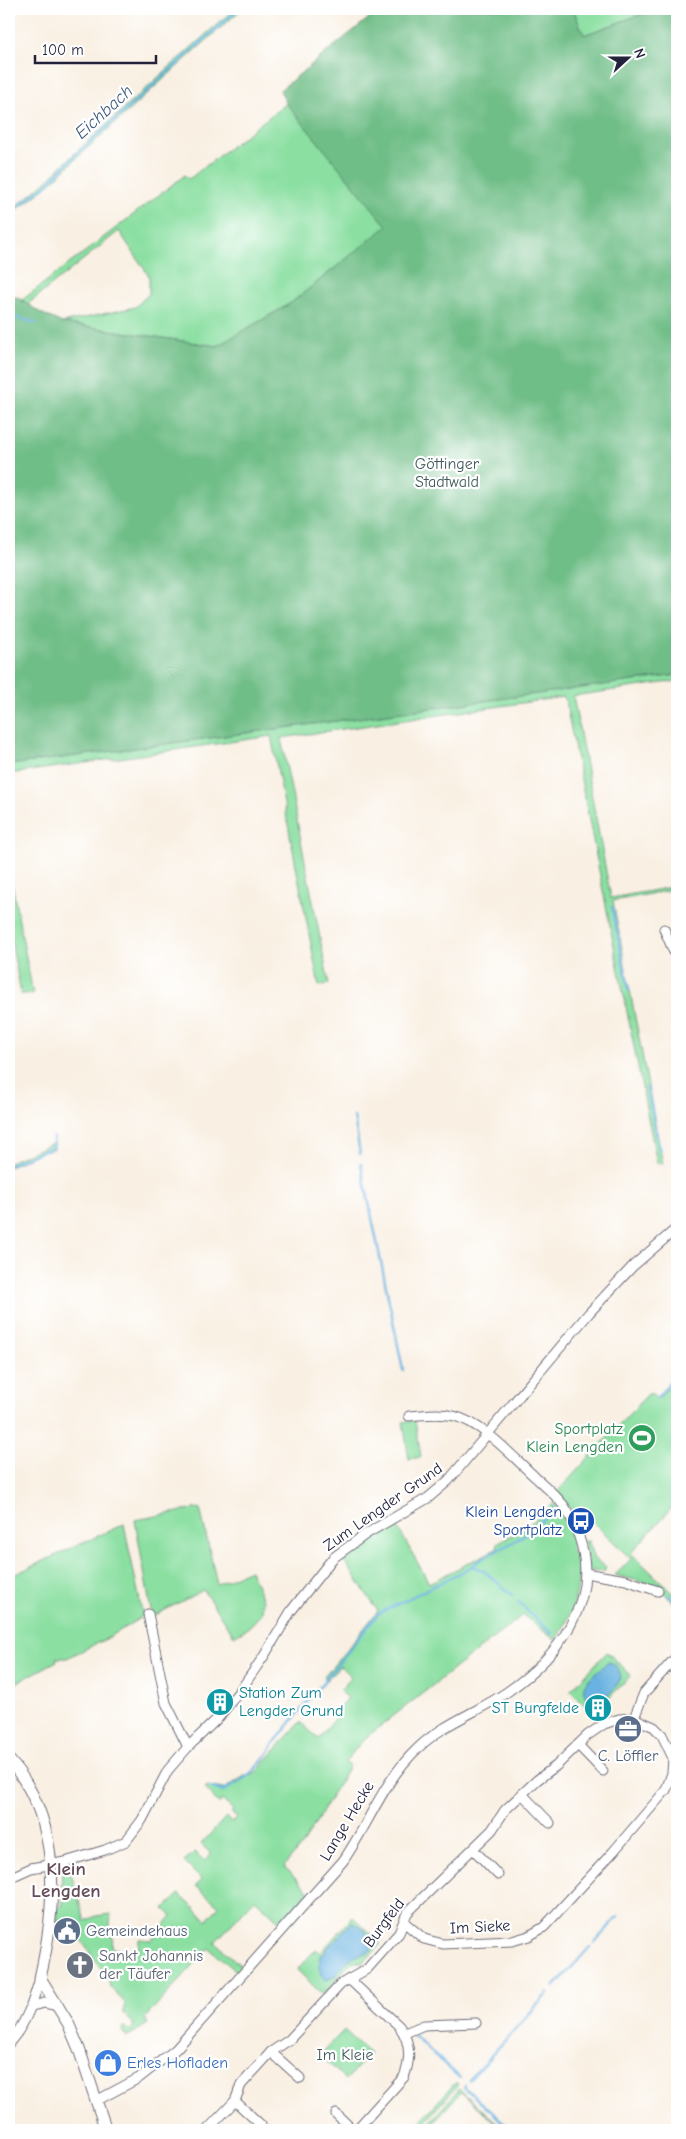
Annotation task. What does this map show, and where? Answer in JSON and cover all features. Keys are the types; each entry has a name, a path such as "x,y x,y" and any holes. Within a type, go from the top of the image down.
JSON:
{"main road":[{"path":"9,1760 26,1781 46,1829 52,1892 50,1919 40,1978 59,2006 79,2049 106,2130"}],"street":[{"path":"664,929 677,959"},
{"name":"Zum Lengder Grund","path":"9,1878 31,1868 106,1850 126,1841 142,1820 168,1770 218,1717 244,1685 292,1611 333,1558 366,1534 428,1498 460,1469 606,1294 677,1228"},
{"path":"409,1416 437,1414 456,1416 468,1420 488,1435"},
{"name":"Lange Hecke","path":"96,2101 139,2078 163,2061 218,2003 343,1861 382,1790 418,1747 451,1723 507,1692 544,1662 566,1635 577,1614 583,1594 585,1573 582,1545 572,1518 564,1505 488,1435"},
{"path":"585,1573 626,1580 658,1591"},
{"path":"148,1614 166,1703 188,1747"},
{"path":"675,1757 662,1735 654,1727 634,1718 644,1693 677,1656"},
{"name":"Burgfeld","path":"207,2130 235,2101 240,2085 271,2052 288,2040 341,1984 367,1969 399,1933 407,1913 492,1830 505,1810 537,1780 604,1724 634,1718"},
{"path":"578,1746 602,1771"},
{"name":"Im Sieke","path":"404,1922 424,1940 432,1943 457,1944 521,1939 544,1927 597,1870 666,1790 675,1757"},
{"path":"522,1794 550,1823"},
{"path":"473,1849 498,1875"},
{"path":"9,2043 32,2006 40,1978"},
{"path":"336,2114 354,2130 404,2077 409,2058 405,2033 348,1979"},
{"path":"32,2006 44,2003 59,2006"},
{"path":"405,2033 424,2026 476,2023"},
{"path":"271,2052 300,2078"},
{"path":"235,2101 261,2125"}],"green space":[{"path":"234,9 242,9 43,189 9,214 9,210 39,188"},
{"name":"Göttinger Stadtwald","path":"380,9 573,9 584,35 653,10 677,9 677,675 9,765 9,298 17,297 41,313 62,323 217,346 291,303 387,226 286,103 280,90"},
{"path":"573,9 668,9 653,10 584,35"},
{"path":"287,103 388,226 291,303 217,346 62,323 135,307 149,294 149,276 119,231 28,304 22,300 185,175 189,179"},
{"path":"677,675 677,681 573,696 611,898 677,886 677,889 613,901 663,1164 657,1163 565,699 563,697 281,738 329,984 319,986 271,736 9,774 9,765"},
{"path":"9,868 33,994 21,994 9,929"},
{"path":"53,1143 54,1149 43,1151 9,1167 9,1162"},
{"name":"Sportplatz Klein Lengden","path":"677,1376 677,1502 631,1553 677,1597 677,1606 658,1586 615,1575 631,1559 593,1522 588,1526 582,1517 580,1520 575,1517 558,1491 647,1395 651,1393 658,1399"},
{"path":"415,1420 421,1457 409,1459 403,1422"},
{"path":"554,1503 567,1521 575,1542 572,1543 572,1553 577,1551 578,1563 578,1587 572,1609 555,1640 523,1615 364,1739 345,1762 349,1766 304,1843 284,1866 309,1891 281,1923 255,1899 215,1942 241,1966 236,1971 209,1948 145,2018 148,2024 127,2037 122,2029 124,2026 129,2031 134,2026 123,2012 125,2003 110,1987 109,1981 79,1937 80,1926 56,1924 59,1906 63,1905 63,1894 61,1894 62,1869 69,1866 85,1921 96,1916 111,1914 109,1935 113,1936 112,1948 138,1951 139,1939 151,1940 172,1916 164,1909 179,1894 207,1920 219,1906 196,1886 202,1880 184,1862 194,1852 205,1861 211,1854 201,1844 226,1817 232,1822 237,1817 231,1812 233,1810 222,1800 219,1804 205,1788 207,1786 224,1789 246,1775 248,1777 257,1771 300,1722 319,1739 337,1715 335,1713 348,1698 340,1691 351,1677 340,1666 327,1680 324,1677 378,1611 343,1559 397,1526 429,1583 498,1548 497,1543 534,1521"},
{"path":"200,1508 217,1584 250,1570 263,1600 262,1613 249,1627 234,1636 203,1590 152,1617 135,1520"},
{"path":"124,1524 143,1616 108,1638 67,1658 56,1658 57,1661 14,1684 9,1680 9,1577"},
{"path":"584,1541 588,1541 594,1559 606,1567 604,1572 592,1571 588,1568"},
{"path":"607,1652 631,1675 597,1711 594,1708 591,1711 570,1691"},
{"path":"353,1917 381,1944 364,1962 351,1962 323,1995 297,1970 316,1949 320,1953"},
{"name":"Im Kleie","path":"344,2030 370,2054 346,2080 320,2055"},
{"path":"456,2082 458,2085 417,2130 412,2130"},
{"path":"459,2089 505,2130 461,2092 426,2130 423,2130"}],"water":[{"path":"608,1662 617,1668 621,1678 610,1693 595,1703 587,1697 584,1692 584,1686"},
{"path":"351,1923 365,1932 371,1939 374,1947 368,1952 350,1959 331,1978 324,1979 319,1968 320,1956"}],"waterway":[{"name":"Eichbach","path":"9,212 43,188 77,154 238,9"},
{"path":"9,311 18,318 36,323"},
{"path":"612,907 629,991"},
{"path":"647,1087 660,1152"},
{"path":"354,1117 360,1154"},
{"path":"9,1165 54,1146 53,1137"},
{"path":"361,1164 403,1370"},
{"path":"657,1398 677,1373"},
{"path":"210,1787 222,1791 231,1787 259,1765 275,1742 378,1614 471,1567 515,1541 536,1526 554,1508"},
{"path":"472,1566 484,1571 512,1595"},
{"path":"669,1595 677,1603"},
{"path":"518,1602 552,1634"},
{"path":"594,1943 618,1917"},
{"path":"554,1987 590,1947"},
{"path":"469,2080 548,1993"},
{"path":"414,2036 460,2078"},
{"path":"465,2085 464,2087 512,2130"}],"place":[{"name":"Sportplatz Klein Lengden","path":"642,1438"},
{"name":"Klein Lengden Sportplatz","path":"581,1521"},
{"name":"Station Zum Lengder Grund","path":"220,1702"},
{"name":"ST Burgfelde","path":"598,1708"},
{"name":"C. Löffler","path":"628,1729"},
{"name":"Gemeindehaus","path":"67,1931"},
{"name":"Sankt Johannis der Täufer","path":"80,1965"},
{"name":"Erles Hofladen","path":"108,2063"}],"district":[{"name":"Klein Lengden","path":"66,1880"}]}
